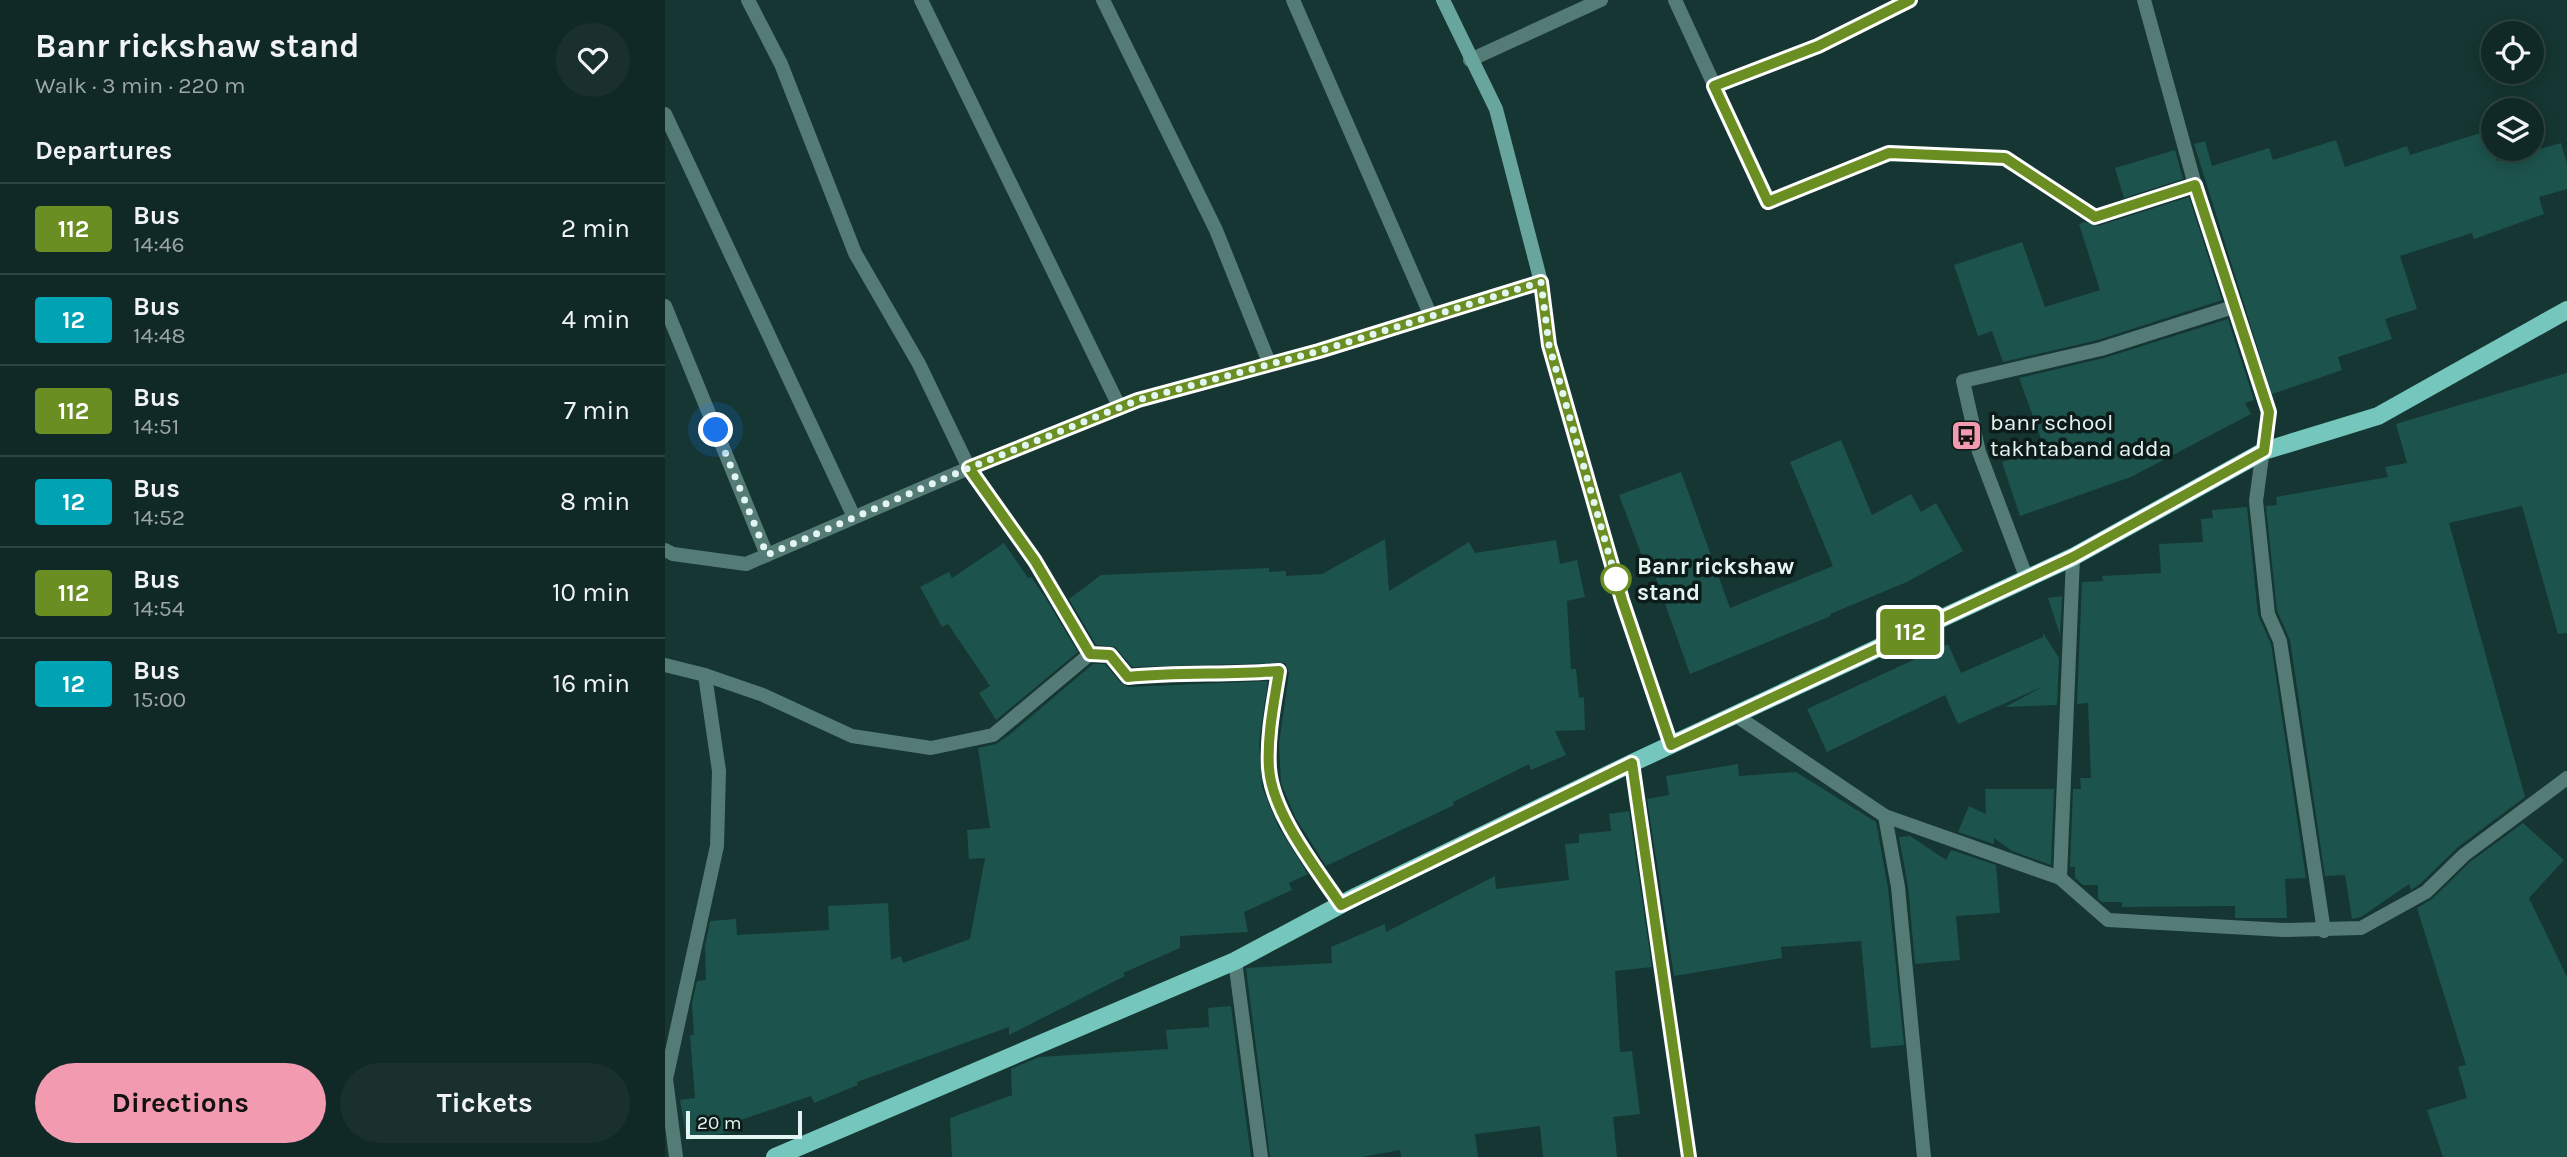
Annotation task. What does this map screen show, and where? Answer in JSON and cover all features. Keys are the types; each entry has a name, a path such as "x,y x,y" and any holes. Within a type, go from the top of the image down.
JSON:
{"main road":[{"path":"1443,0 1496,109 1541,282 1549,345 1622,600 1671,745"},
{"path":"775,1157 1235,961 1341,905 1632,763 2073,557 2264,451 2378,415 2567,310"}],"street":[{"path":"748,0 781,64 855,253 919,364 969,468 1035,561 1090,654"},
{"path":"921,0 1120,408"},
{"path":"1103,0 1216,230 1271,365"},
{"path":"1293,0 1430,314"},
{"path":"1470,60 1601,0"},
{"path":"1675,0 1768,202 1889,153 2005,158 2095,217 2195,185"},
{"path":"1714,86 1818,46 1910,0"},
{"path":"2144,0 2195,185 2269,412 2256,501 2268,614 2280,641 2324,931"},
{"path":"665,114 855,517"},
{"path":"665,550 673,554 746,564 969,468 1120,408 1271,365 1541,282"},
{"path":"665,306 767,555"},
{"path":"2027,579 1979,452 1963,382 2101,349 2233,307"},
{"path":"2060,878 2073,557"},
{"path":"665,665 763,695 852,736 931,748 993,735 1090,654 1110,655 1128,677 1174,672 1219,675 1279,671 1271,721 1269,770 1289,829 1341,905"},
{"path":"676,1157 666,1079 717,846 719,771 705,676"},
{"path":"1735,715 1885,816 2060,878 2108,920 2324,931 2361,928 2426,892 2464,855 2567,778"},
{"path":"1632,763 1689,1157"},
{"path":"1885,816 1898,887 1924,1157"},
{"path":"1235,961 1261,1157"}],"building":[{"path":"2481,133 2481,161 2544,161 2544,148 2561,143 2567,164 2567,189 2539,197 2544,214 2474,239 2472,233 2400,256 2417,309 2385,319 2392,339 2338,357 2342,370 2272,394 2194,144 2205,141 2212,166 2269,148 2273,160 2336,140 2345,167 2407,146 2410,155"},
{"path":"2175,150 2183,179 2124,198 2115,168"},
{"path":"2189,197 2222,300 2098,340 2003,362 1992,331 1978,336 1954,265 2022,242 2045,307 2100,290 2079,224 2085,222 2098,226"},
{"path":"2228,319 2254,400 2245,403 2251,414 2131,477 2020,516 2002,462 2044,447 2019,378 2104,358"},
{"path":"2567,373 2567,633 2558,634 2522,506 2449,523 2525,797 2458,847 2420,884 2411,890 2409,884 2361,917 2352,919 2345,875 2325,876 2290,640 2277,611 2266,506 2277,505 2276,497 2388,477 2385,467 2407,463 2396,424"},
{"path":"1841,440 1872,515 1911,494 1921,512 1936,503 1963,551 1907,582 1690,674 1653,570 1648,572 1619,495 1681,472 1730,608 1833,566 1790,462"},
{"path":"2247,507 2258,615 2271,644 2306,878 2285,879 2287,918 2235,918 2235,906 2122,907 2122,902 2102,902 2098,899 2098,885 2083,885 2075,878 2075,867 2070,867 2073,789 2081,789 2080,778 2091,778 2088,703 2077,704 2082,582 2103,581 2102,576 2161,573 2159,544 2203,542 2201,519 2213,518 2212,510"},
{"path":"1385,539 1389,591 1469,542 1475,553 1556,540 1560,564 1577,560 1585,597 1567,601 1571,669 1576,669 1579,698 1584,697 1585,730 1555,731 1566,755 1531,770 1529,764 1453,802 1454,805 1326,866 1295,817 1281,783 1279,744 1289,673 1285,663 1132,667 1115,647 1096,645 1069,599 1101,575 1269,568 1269,572 1286,571 1286,576 1322,574"},
{"path":"1004,543 1045,597 1078,652 996,720 979,693 990,686 948,624 942,627 920,587 949,572 952,578"},
{"path":"2062,596 2060,635 2048,598"},
{"path":"2043,633 2059,658 2057,705 2005,707 2044,686 1958,724 1945,695 1827,752 1807,709 1948,644 1961,673 2043,637"},
{"path":"1093,664 1105,664 1121,683 1128,687 1268,681 1259,743 1262,787 1278,826 1308,874 1289,883 1292,890 1244,912 1248,932 1180,936 1180,948 1123,973 1125,976 1009,1035 1009,1027 857,1082 858,1085 814,1103 811,1096 735,1122 737,1131 687,1140 680,1100 695,1098 690,1035 694,1035 692,1003 697,981 706,980 705,947 710,921 736,919 737,935 829,930 828,906 888,903 891,960 901,956 903,963 970,939 985,858 969,859 967,830 990,828 978,748 996,744 1008,736"},
{"path":"1738,764 1739,776 1796,772 1876,822 1888,888 1904,1045 1871,1048 1861,941 1781,947 1782,958 1674,976 1647,799 1669,795 1666,776"},
{"path":"1985,789 2054,789 2051,865 2012,851 1994,838 1994,844 1958,832 1969,806 1986,814"},
{"path":"1629,811 1652,967 1615,971 1620,1052 1632,1051 1640,1114 1613,1117 1617,1157 1543,1157 1540,1126 1475,1134 1478,1157 1401,1157 1400,1150 1362,1157 1270,1157 1246,968 1332,963 1331,947 1385,924 1386,932 1495,876 1496,889 1569,880 1565,844 1579,843 1579,834 1611,831 1609,814"},
{"path":"2523,823 2564,860 2529,898 2567,977 2567,1157 2443,1157 2427,1110 2467,1098 2458,1067 2466,1065 2417,908 2432,899 2470,862"},
{"path":"1910,836 1946,860 1951,850 1996,865 2000,913 1956,916 1960,960 1915,964 1908,886 1899,837"},
{"path":"1231,1006 1251,1157 952,1157 950,1118 1012,1095 1011,1069 1039,1057 1168,1049 1166,1030 1209,1027 1208,1008"}],"bus line":[{"name":"112","path":"1689,1157 1632,763 1341,905 1289,829 1269,770 1271,721 1279,671 1219,675 1174,672 1128,677 1110,655 1090,654 1035,561 969,468 1138,400 1319,351 1430,314 1541,282 1549,345 1622,600 1671,745 2073,557 2264,451 2269,412 2195,185 2095,217 2005,158 1889,153 1768,202 1714,86 1818,46 1910,0"}],"place":[{"name":"banr school takhtaband adda","path":"1967,435"},
{"name":"Banr rickshaw stand","path":"1616,579"}],"route":[{"path":"716,430 767,555 969,468 1138,400 1319,351 1430,314 1541,282 1549,345 1616,579"}]}
